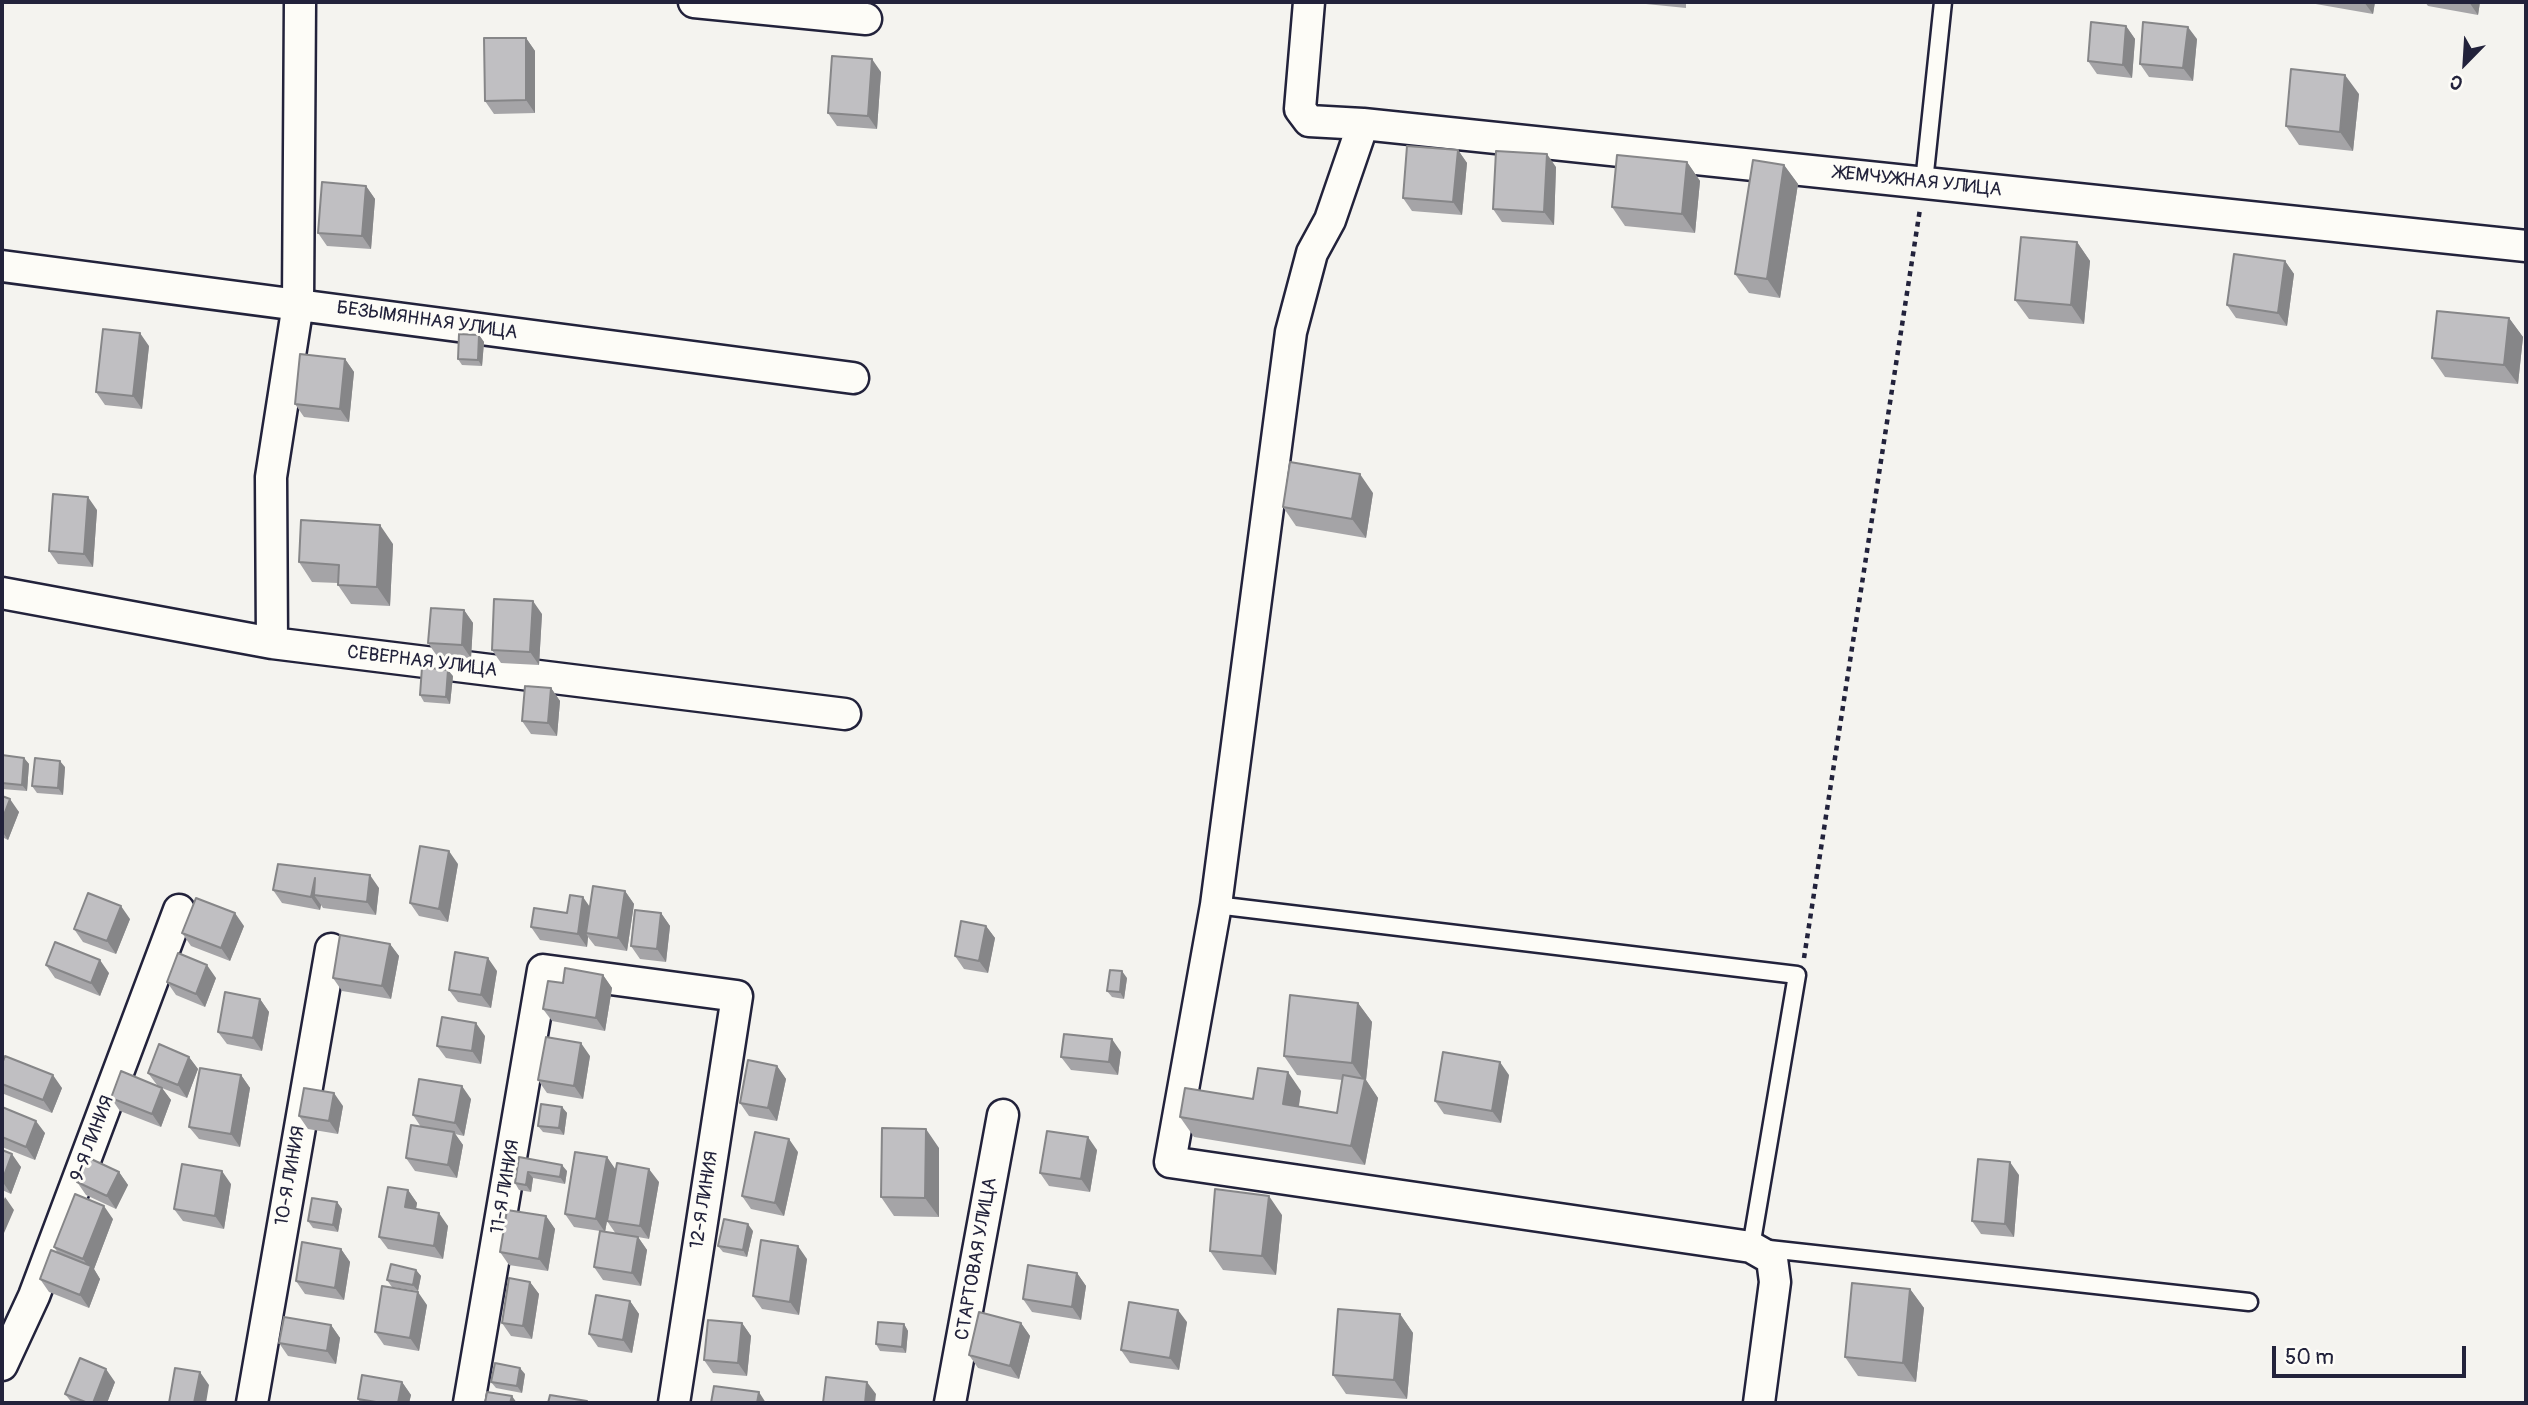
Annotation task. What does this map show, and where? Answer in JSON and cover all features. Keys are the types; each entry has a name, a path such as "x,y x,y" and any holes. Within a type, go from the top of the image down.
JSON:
{"street":[{"path":"272,643 271,477 298,304 300,2"},
{"path":"694,2 866,19"},
{"name":"ЖЕМЧУЖНАЯ УЛИЦА","path":"1309,2 1300,108 1309,121 1363,124 2526,246"},
{"path":"1363,124 1331,220 1312,253 1291,332 1216,905 1170,1162 1751,1247 1772,1259 1775,1282 1759,1403"},
{"name":"БЕЗЫМЯННАЯ УЛИЦА","path":"2,266 853,378"},
{"name":"СЕВЕРНАЯ УЛИЦА","path":"2,593 272,643 845,714"},
{"name":"9-Я ЛИНИЯ","path":"2,1365 34,1296 179,910"},
{"name":"10-Я ЛИНИЯ","path":"252,1403 331,949"},
{"name":"11-Я ЛИНИЯ","path":"468,1403 543,970 737,996"},
{"name":"12-Я ЛИНИЯ","path":"674,1403 737,996"},
{"name":"СТАРТОВАЯ УЛИЦА","path":"950,1403 1003,1115"}],"lane":[{"path":"1924,183 1943,2"},
{"path":"1216,905 1797,975 1751,1247 2249,1303"}],"path":[{"path":"1797,975 1805,956 1924,183"}],"building":[{"path":"2091,22 2126,26 2123,65 2088,61"},
{"path":"2143,22 2188,27 2183,68 2140,64"},
{"path":"484,38 526,38 526,100 485,101"},
{"path":"832,56 872,59 868,116 828,113"},
{"path":"2291,69 2345,75 2340,132 2286,126"},
{"path":"1407,146 1458,150 1453,202 1403,198"},
{"path":"1496,151 1547,154 1544,212 1493,209"},
{"path":"1617,155 1687,162 1682,214 1612,207"},
{"path":"1753,160 1784,165 1767,279 1735,274"},
{"path":"322,182 366,186 362,236 318,233"},
{"path":"2021,237 2077,242 2071,305 2015,300"},
{"path":"2234,254 2285,261 2278,313 2227,305"},
{"path":"2437,311 2509,318 2504,365 2432,358"},
{"path":"103,329 140,333 133,396 96,392"},
{"path":"459,334 479,335 478,360 458,359"},
{"path":"300,354 345,359 340,409 295,404"},
{"path":"1290,462 1360,474 1352,519 1283,507"},
{"path":"53,494 88,497 84,554 49,551"},
{"path":"301,520 380,525 377,587 338,585 339,565 299,562"},
{"path":"494,599 533,601 530,652 492,650"},
{"path":"431,608 464,610 462,645 428,643"},
{"path":"422,667 448,670 446,697 420,695"},
{"path":"525,686 551,688 548,723 522,721"},
{"path":"2,755 24,758 22,785 2,783"},
{"path":"35,758 60,761 58,788 32,786"},
{"path":"2,796 10,799 2,820"},
{"path":"420,846 449,851 439,909 410,903"},
{"path":"278,864 370,875 367,902 314,895 315,878 311,897 273,890"},
{"path":"593,886 625,891 618,938 586,933"},
{"path":"88,893 121,906 107,941 74,929"},
{"path":"570,895 583,897 578,934 531,927 534,908 567,913"},
{"path":"196,898 235,913 221,948 182,933"},
{"path":"635,910 661,913 657,949 631,946"},
{"path":"961,921 986,926 979,961 955,956"},
{"path":"340,935 390,944 382,986 333,978"},
{"path":"55,942 100,960 91,983 46,965"},
{"path":"455,952 488,958 481,995 449,990"},
{"path":"178,953 207,965 196,994 167,982"},
{"path":"565,968 603,975 596,1018 543,1009 548,981 563,983"},
{"path":"1110,970 1122,971 1120,992 1107,991"},
{"path":"225,992 260,999 253,1038 218,1032"},
{"path":"1290,995 1358,1003 1352,1063 1284,1056"},
{"path":"442,1017 476,1023 472,1051 437,1046"},
{"path":"1064,1034 1112,1039 1109,1062 1061,1057"},
{"path":"546,1037 581,1043 574,1086 538,1080"},
{"path":"159,1044 189,1057 178,1085 148,1073"},
{"path":"1443,1052 1500,1062 1492,1111 1435,1101"},
{"path":"5,1056 53,1075 43,1100 2,1084 2,1064"},
{"path":"748,1060 777,1066 768,1108 740,1103"},
{"path":"200,1068 241,1075 231,1134 189,1127"},
{"path":"1258,1068 1288,1072 1283,1104 1337,1113 1343,1075 1365,1079 1351,1146 1180,1117 1185,1088 1253,1099"},
{"path":"121,1071 162,1088 152,1114 111,1098"},
{"path":"419,1079 462,1086 455,1123 413,1115"},
{"path":"304,1088 334,1093 329,1121 299,1116"},
{"path":"541,1104 562,1107 559,1128 538,1126"},
{"path":"2,1107 36,1121 26,1147 2,1137"},
{"path":"411,1125 454,1132 448,1165 406,1158"},
{"path":"882,1128 926,1129 925,1198 881,1197"},
{"path":"1047,1131 1088,1137 1081,1179 1040,1173"},
{"path":"755,1132 789,1139 775,1203 742,1196"},
{"path":"2,1150 12,1154 2,1181"},
{"path":"575,1152 607,1157 596,1219 565,1214"},
{"path":"519,1157 562,1165 560,1177 528,1172 526,1185 515,1183"},
{"path":"89,1158 119,1172 107,1196 77,1182"},
{"path":"1978,1159 2010,1162 2005,1224 1972,1221"},
{"path":"617,1163 649,1169 640,1226 607,1221"},
{"path":"182,1164 222,1171 215,1216 174,1209"},
{"path":"388,1187 408,1190 405,1207 439,1213 434,1246 379,1237"},
{"path":"1215,1189 1269,1196 1262,1256 1210,1251"},
{"path":"75,1194 104,1206 83,1259 54,1247"},
{"path":"312,1198 337,1202 333,1225 308,1221"},
{"path":"507,1210 546,1216 539,1259 500,1252"},
{"path":"724,1219 748,1224 743,1250 718,1246"},
{"path":"600,1231 638,1237 632,1273 594,1267"},
{"path":"761,1240 798,1246 790,1302 753,1296"},
{"path":"302,1242 341,1249 335,1288 296,1281"},
{"path":"51,1250 91,1266 80,1295 40,1279"},
{"path":"391,1264 416,1270 413,1285 387,1280"},
{"path":"1028,1265 1077,1273 1072,1307 1023,1299"},
{"path":"509,1278 530,1282 523,1326 502,1323"},
{"path":"1852,1283 1910,1289 1903,1363 1845,1357"},
{"path":"382,1286 418,1292 410,1338 375,1332"},
{"path":"596,1295 630,1301 623,1340 589,1334"},
{"path":"1129,1302 1178,1310 1170,1358 1121,1350"},
{"path":"1338,1309 1400,1314 1394,1380 1333,1375"},
{"path":"979,1312 1021,1323 1010,1366 969,1355"},
{"path":"284,1317 331,1325 327,1351 279,1343"},
{"path":"708,1320 742,1323 738,1363 704,1360"},
{"path":"878,1322 904,1324 902,1347 876,1344"},
{"path":"80,1358 106,1369 93,1403 65,1394"},
{"path":"495,1363 520,1368 517,1386 491,1382"},
{"path":"175,1368 200,1372 194,1403 169,1403"},
{"path":"362,1375 402,1382 398,1403 358,1399"},
{"path":"826,1377 867,1382 865,1403 823,1403"},
{"path":"714,1386 759,1392 757,1403 711,1403"},
{"path":"487,1392 512,1396 510,1403 485,1403"},
{"path":"550,1395 587,1401 548,1403"}]}
